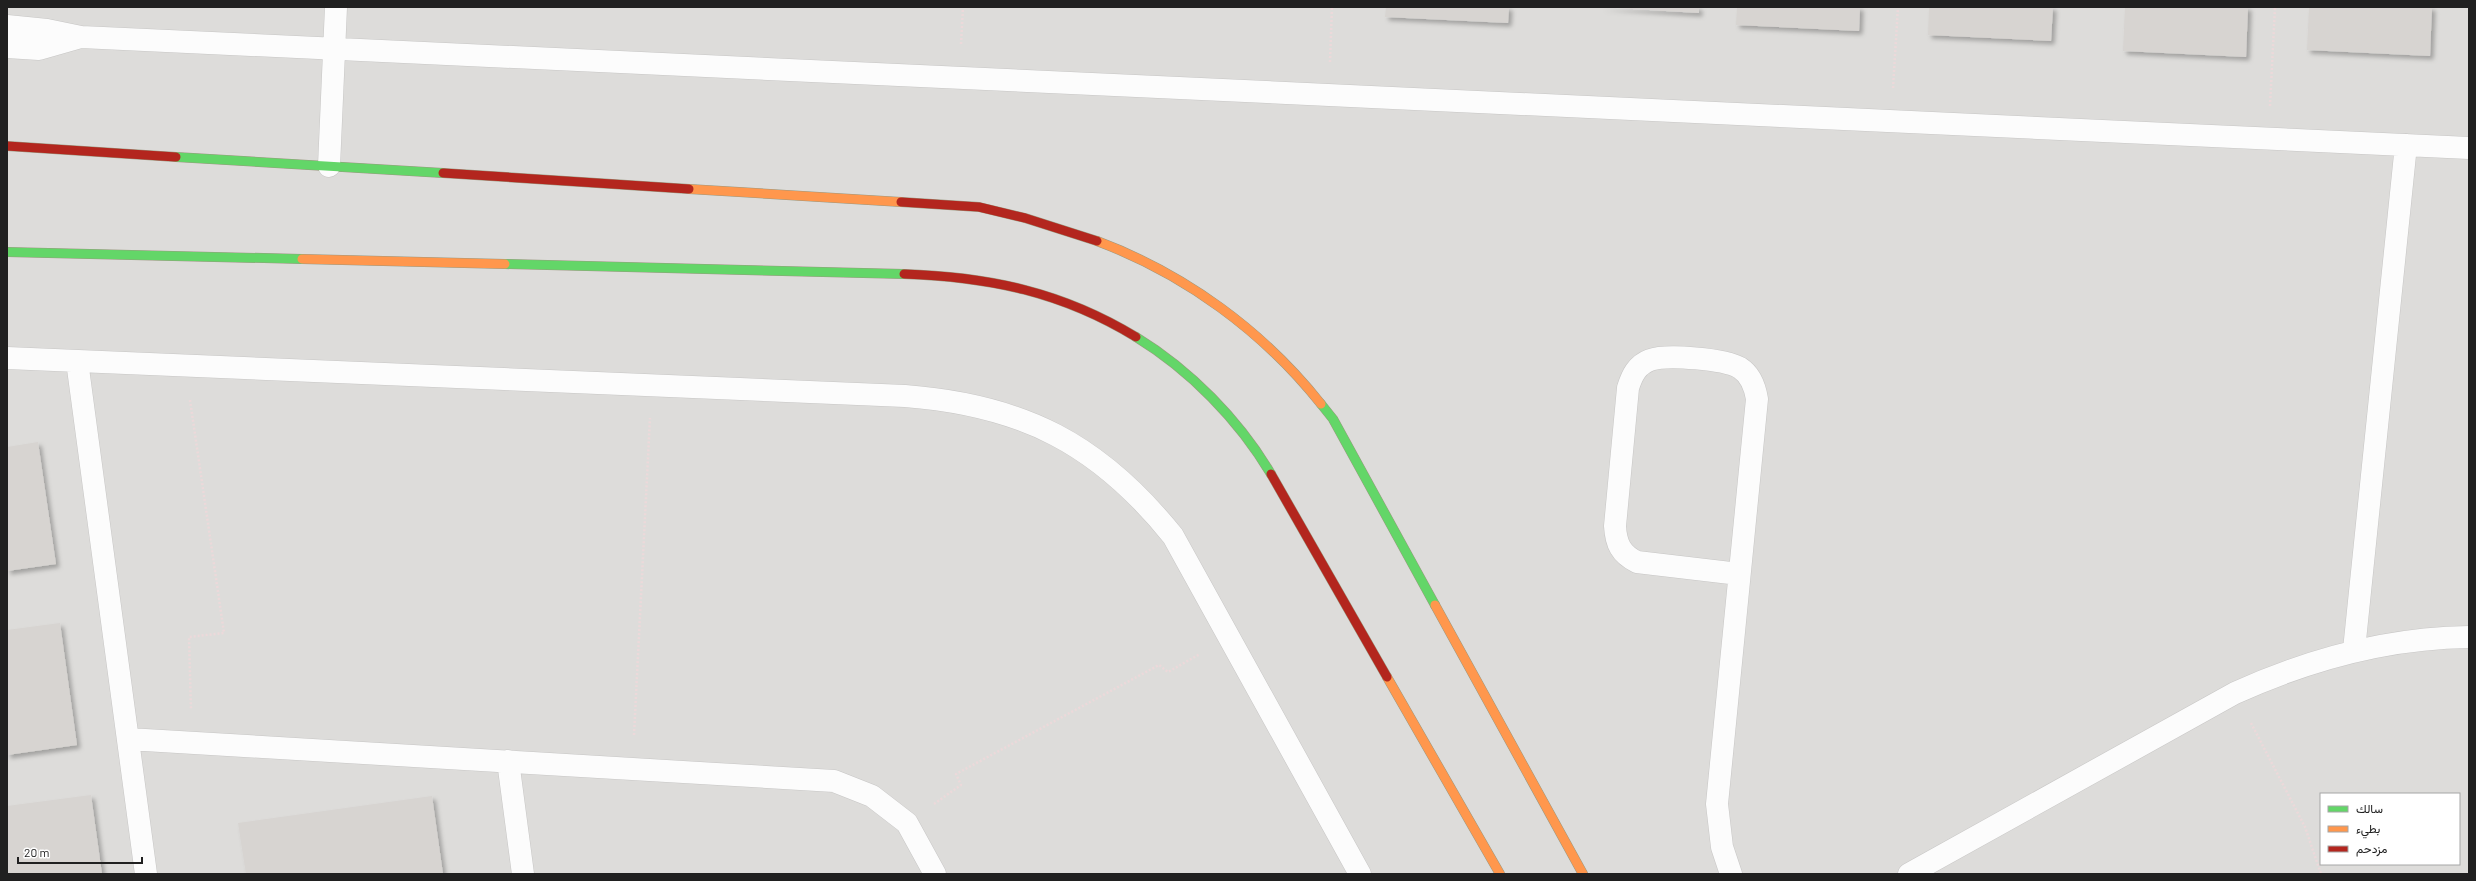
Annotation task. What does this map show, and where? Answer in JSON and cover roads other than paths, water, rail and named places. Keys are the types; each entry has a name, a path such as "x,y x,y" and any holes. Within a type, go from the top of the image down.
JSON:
{"street":[{"path":"329,166 336,7"},
{"path":"7,26 47,30 81,37 2469,148"},
{"path":"7,47 39,49 81,37"},
{"path":"2354,650 2406,145"},
{"path":"7,146 979,206 1029,217 1078,232 1125,251 1171,274 1216,304 1259,339 1298,377 1333,419 1583,874"},
{"path":"7,252 956,276 1001,283 1044,294 1086,310 1126,330 1164,354 1197,382 1229,414 1256,449 1500,874"},
{"path":"7,358 652,385 944,399 981,407 1018,418 1086,452 1116,474 1147,503 1174,536 1360,874"},
{"path":"1731,874 1722,848 1717,804 1757,399 1755,388 1750,378 1741,369 1730,363 1668,358 1650,360 1639,367 1632,376 1628,388 1615,526 1619,547 1627,557 1637,562 1739,574"},
{"path":"78,361 146,874"},
{"path":"1909,874 2235,693 2274,675 2354,650 2401,641 2469,637"},
{"path":"128,739 633,767 834,781 872,796 907,823 935,874"},
{"path":"508,761 523,874"}]}
